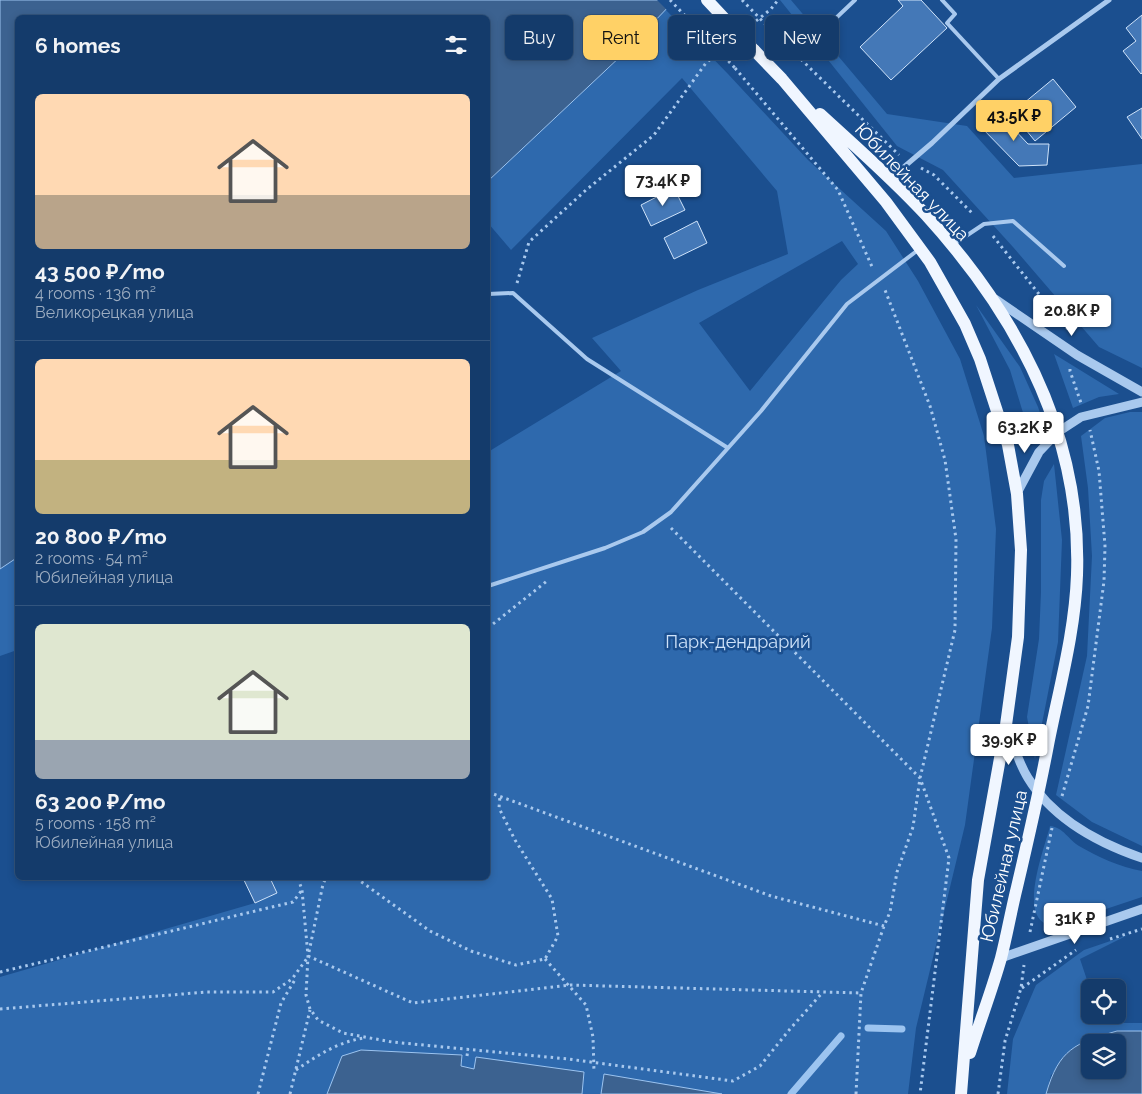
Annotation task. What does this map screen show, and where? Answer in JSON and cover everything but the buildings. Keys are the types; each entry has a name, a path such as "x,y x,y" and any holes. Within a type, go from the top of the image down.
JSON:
{"main road":[{"name":"Юбилейная улица","path":"707,0 782,79 890,178 926,215 992,296 1022,346 1041,386 1058,432 1069,478 1076,521 1077,576 1071,631 1039,793 1000,958 963,1072"},
{"name":"Юбилейная улица","path":"782,79 886,202 920,249 948,293 965,324 980,359 1008,445 1017,494 1021,550 1018,637 1006,725 978,880 961,1094"}],"street":[{"path":"890,178 932,143 999,79 1109,0"},
{"path":"992,296 1077,355 1142,392"},
{"path":"1017,494 1039,452 1058,432 1082,417 1142,402"},
{"path":"1006,725 1021,765 1039,793 1056,812 1113,847 1142,858"},
{"path":"1000,958 1142,909"}],"lane":[{"path":"839,15 855,0"},
{"path":"942,0 955,14 947,23 999,79"},
{"path":"952,246 984,224 1013,221 1064,266"},
{"path":"490,585 577,558 643,532 671,512 761,412 848,304 920,249"},
{"path":"490,294 513,293 587,359 728,448"}],"path":[{"path":"670,0 735,68 838,190 878,280 888,295 930,406 945,460 956,539 955,630 920,778 913,827 897,872 890,912 861,993 856,1094"},
{"path":"742,0 765,24"},
{"path":"755,22 771,9 778,0"},
{"path":"513,293 529,242 586,190 654,135 710,60"},
{"path":"662,519 920,778 949,858 920,1094"},
{"path":"490,626 577,558"},
{"path":"490,793 771,896 884,926"},
{"path":"359,880 430,931 471,951 516,965 545,959 558,936 552,898 515,840 499,808 500,796"},
{"path":"299,880 302,890 308,956 306,995 310,1009 318,1020 343,1033 392,1042 595,1062 733,1081 760,1066 823,992"},
{"path":"258,1094 281,1003 308,956 325,880"},
{"path":"0,972 294,902 302,890"},
{"path":"1105,940 1142,929"},
{"path":"1021,988 1077,949"},
{"path":"308,956 413,1004 570,985 861,993"},
{"path":"0,1009 207,992 273,992 292,979 308,956"},
{"path":"545,959 586,1005 594,1037 594,1072"},
{"path":"290,1094 310,1009"},
{"path":"296,1070 320,1053 347,1040 367,1037"},
{"path":"468,1049 468,1056"}],"green space":[{"path":"780,0 791,0 804,15 792,15"},
{"name":"Парк-дендрарий","path":"665,9 671,15 668,15 668,60 714,60 808,160 886,231 918,281 960,359 984,436 996,529 992,628 965,825 916,1028 908,1094 0,1094 0,977 255,903 277,893 271,880 490,880 490,451 621,371 592,338 698,290 788,254 777,191 682,78 511,250 490,225 490,179 617,60 658,60 658,16","holes":["842,241 858,264 841,280 750,391 699,323"]},
{"path":"839,57 887,114 967,126 1014,178 1142,164 1142,368 1099,347 1013,247 943,170 897,146 828,60 839,60"},
{"path":"976,305 1020,367 1038,407 1047,433 1031,439 1010,370"},
{"path":"1054,354 1119,394 1099,397 1073,408"},
{"path":"1130,412 1142,412 1142,846 1092,822 1056,795 1087,656 1092,556 1088,488 1081,436 1105,418"},
{"path":"1054,464 1062,540 1058,642 1035,759 1027,717 1039,639 1041,500 1044,481"},
{"path":"15,558 15,651 0,656 0,569"},
{"path":"1050,826 1059,829 1079,846 1094,854 1117,864 1142,871 1142,897 1058,925 1046,924 1038,917 1034,893 1039,863"},
{"path":"1128,935 1080,959 1087,979 1081,979 1081,1024 1142,1023 1142,1031 1081,1034 1081,1045 1051,1075 1046,1094 1007,1094 1013,1039 1036,985 1084,950"}],"shaded area":[{"path":"0,0 675,0 658,18 658,15 583,15 583,60 617,60 490,179 490,15 15,15 15,559 0,569"},
{"path":"1117,1031 1142,1031 1142,1094 1046,1094 1051,1079 1063,1057 1081,1044 1081,1079 1126,1079 1126,1034 1108,1034"},
{"path":"361,1050 462,1055 461,1066 474,1069 476,1057 584,1072 582,1094 327,1094 342,1056"},
{"path":"604,1074 722,1094 601,1094"}],"pier":[{"path":"657,0 677,0 667,10"}],"waterway":[{"path":"868,1028 902,1029"},
{"path":"791,1094 841,1036"}]}
